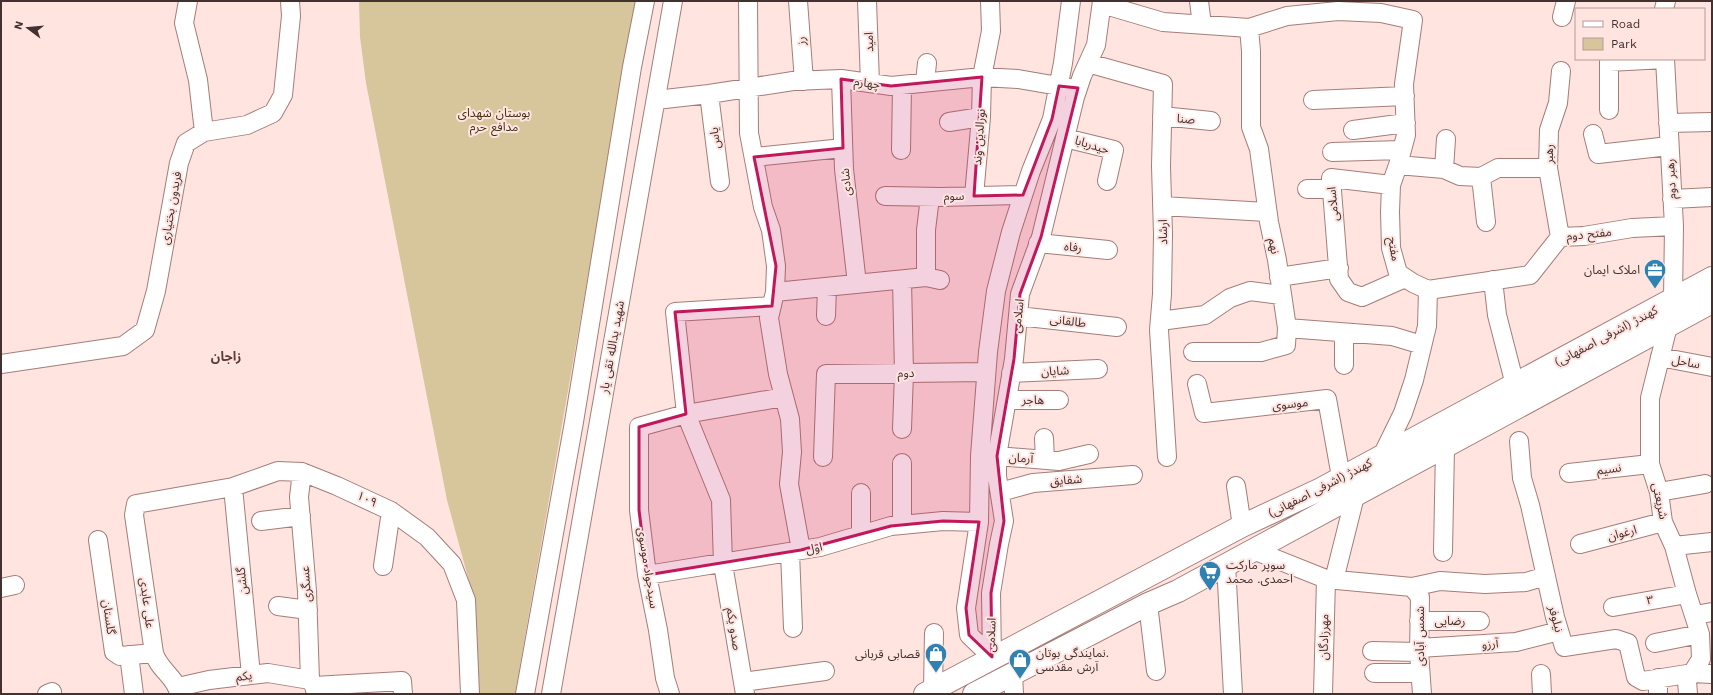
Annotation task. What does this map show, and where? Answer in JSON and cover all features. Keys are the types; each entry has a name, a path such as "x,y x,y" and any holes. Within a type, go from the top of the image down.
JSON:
{"main road":[{"name":"کهندژ (اشرفی اصفهانی)","path":"929,692 992,657 1242,526 1321,490 1341,477 1712,278"},
{"name":"کهندژ (اشرفی اصفهانی)","path":"974,694 1014,684 1148,604 1178,591 1712,302"},
{"path":"1251,551 1245,547 1249,542 1298,514 1321,490"},
{"path":"1178,591 1229,552 1229,544 1227,543 1208,544"}],"street":[{"path":"188,1 184,23 198,80 204,132"},
{"name":"فریدون بختیاری","path":"1,364 122,346 145,330 156,291 179,163 186,143 204,132 247,125 273,113 283,95 291,16 290,1"},
{"name":"شهید یدالله تقی یار","path":"525,694 574,422 632,67 645,1"},
{"name":"شهید یدالله تقی یار","path":"551,694 673,1"},
{"path":"748,1 750,133 763,207 771,230 776,266 774,299 770,318 773,347 790,419 792,452 789,484 795,551 793,628"},
{"name":"رز","path":"798,1 804,81"},
{"name":"امید","path":"867,1 870,83"},
{"path":"982,77 991,31 990,1"},
{"name":"اسلامی","path":"992,657 969,635 966,608 978,522 980,456 988,352 996,291 1011,232 1023,195 1052,119 1063,63 1071,1"},
{"path":"1199,1 1202,25"},
{"path":"1102,3 1163,22 1249,28"},
{"name":"اسلامی","path":"992,657 991,593 1004,521 997,476 997,456 1011,374 1020,294 1038,243 1078,88 1096,45 1102,3"},
{"name":"مفتح","path":"1249,28 1287,16 1338,11 1381,13 1413,20 1404,84 1406,135 1391,184 1391,248 1398,273 1428,290"},
{"name":"نهم","path":"1249,28 1251,51 1251,128 1259,148 1267,212 1287,328"},
{"path":"1609,110 1609,62 1629,60"},
{"name":"رهبر دوم","path":"1665,60 1674,226 1673,300"},
{"path":"925,82 927,63"},
{"name":"ارشاد","path":"1088,63 1163,84 1161,166 1162,294 1159,330 1167,457"},
{"name":"رهبر","path":"1560,237 1548,168 1549,130 1558,103 1561,71"},
{"name":"چهارم","path":"656,100 709,94 749,87 804,81 841,79 891,86 982,77 1018,79 1078,88"},
{"name":"نورالدین وند","path":"974,196 981,117 982,77"},
{"name":"شادی","path":"841,79 843,148 857,284"},
{"path":"901,150 902,85"},
{"name":"یاس","path":"709,94 720,182"},
{"path":"1313,100 1405,96"},
{"name":"صنا","path":"1162,116 1211,121"},
{"path":"949,122 981,117"},
{"path":"1668,123 1712,122"},
{"path":"1354,130 1406,123"},
{"path":"1593,134 1598,154 1669,146"},
{"name":"حیدربابا","path":"1065,138 1114,150 1107,181"},
{"path":"1444,170 1446,139"},
{"path":"754,157 843,148"},
{"path":"1332,152 1400,157 1460,176 1481,177 1498,168 1548,168"},
{"path":"1481,177 1486,222"},
{"name":"اسلامی","path":"1391,184 1331,178 1339,279 1348,292 1362,297 1405,278"},
{"path":"1307,189 1332,189"},
{"name":"سوم","path":"885,196 930,197 1023,195"},
{"path":"774,299 827,287 933,278 926,230 930,197"},
{"path":"1672,199 1712,197"},
{"path":"1162,206 1267,212"},
{"name":"مفتح دوم","path":"1428,290 1530,276 1560,237 1584,236 1632,228 1674,226"},
{"name":"رفاه","path":"1038,243 1108,250"},
{"path":"1279,277 1339,268"},
{"path":"902,280 904,373 902,429"},
{"path":"1493,280 1497,315 1515,385"},
{"path":"826,316 827,287"},
{"path":"1382,456 1403,413 1414,380 1427,326 1428,290"},
{"path":"1160,321 1205,315 1230,298 1250,291 1281,295"},
{"name":"صدو یکم","path":"744,688 723,564 721,500 686,414 675,312 774,299"},
{"name":"طالقانی","path":"1018,316 1117,327"},
{"name":"شریعتی","path":"1668,326 1650,398 1650,464 1659,492 1664,522 1674,546 1687,594 1703,613 1700,634 1701,659 1687,681 1688,694"},
{"path":"1193,352 1262,352 1286,345 1287,328 1392,336 1422,345"},
{"path":"1344,333 1344,365"},
{"name":"ساحل","path":"1660,357 1712,367"},
{"name":"شایان","path":"1011,374 1098,369"},
{"name":"دوم","path":"823,457 826,374 986,372"},
{"name":"موسوی","path":"1197,384 1204,413 1327,399 1341,477"},
{"path":"686,414 784,397"},
{"name":"هاجر","path":"1006,400 1059,400"},
{"name":"سیدجواد موسوی","path":"670,694 665,678 639,510 638,427 686,414"},
{"name":"آرمان","path":"1044,438 1045,460"},
{"name":"نیلوفر","path":"1519,440 1522,478 1530,505 1564,647 1616,639 1628,643 1636,677 1658,686 1693,673 1712,674"},
{"path":"1443,552 1445,447"},
{"name":"آرمان","path":"997,456 1059,461 1089,454"},
{"path":"902,464 902,525"},
{"name":"نسیم","path":"1569,473 1650,464"},
{"name":"۱۰۹","path":"136,504 233,487 278,471 302,472 391,510 427,537 452,564 466,600 470,694"},
{"name":"عسگری","path":"302,472 299,497 313,686"},
{"name":"شقایق","path":"1000,492 1033,483 1133,475"},
{"path":"1659,492 1705,484"},
{"path":"1236,486 1242,526"},
{"name":"گلشن","path":"233,487 251,675"},
{"path":"861,493 861,535"},
{"path":"1330,580 1355,496"},
{"name":"علی عابدی","path":"136,504 134,515 154,653 156,659 179,690"},
{"path":"383,566 391,510"},
{"path":"261,521 301,516"},
{"name":"اول","path":"648,575 820,547 891,526 943,521 978,522"},
{"name":"ارغوان","path":"1580,544 1664,522"},
{"name":"گلستان","path":"98,540 114,652 120,656 154,653"},
{"path":"1674,546 1712,542"},
{"path":"1251,551 1330,580 1412,587 1440,581 1485,584 1526,582 1546,576"},
{"path":"1226,564 1233,694"},
{"name":"مهرزادگان","path":"1323,694 1330,580"},
{"name":"شمس آبادی","path":"1412,587 1420,597 1419,650 1422,694"},
{"name":"۳","path":"1613,607 1687,594"},
{"path":"1148,604 1156,671"},
{"path":"278,606 308,610"},
{"name":"رضایی","path":"1419,621 1480,621"},
{"name":"آرزو","path":"1372,652 1419,650 1516,642 1559,631"},
{"path":"929,692 934,633"},
{"path":"1655,643 1700,634"},
{"path":"129,655 134,694"},
{"path":"744,688 825,671"},
{"name":"یکم","path":"179,690 209,680 268,673 313,686 402,681 403,694"},
{"path":"1374,673 1420,673"},
{"path":"1541,674 1542,694"}],"highlighted area":[{"path":"982,77 974,196 1023,195 1052,119 1059,86 1078,88 1041,237 1020,294 1014,359 997,456 1004,521 991,593 992,657 969,635 966,608 979,522 943,521 891,526 801,550 647,575 639,510 639,427 686,414 675,312 772,306 776,266 754,157 843,148 841,79 891,86"}],"green space":[{"name":"بوستان شهدای مدافع حرم","path":"359,1 636,1 515,694 475,694 473,596 447,500 366,83 360,37"}],"place":[{"name":"املاک ایمان","path":"1655,290"},
{"name":"سوپر مارکت احمدی. محمد","path":"1210,592"},
{"name":"قصابی قربانی","path":"936,674"},
{"name":"نمایندگی بوتان. آرش مقدسی","path":"1020,680"}],"district":[{"name":"زاجان","path":"226,356"}]}
